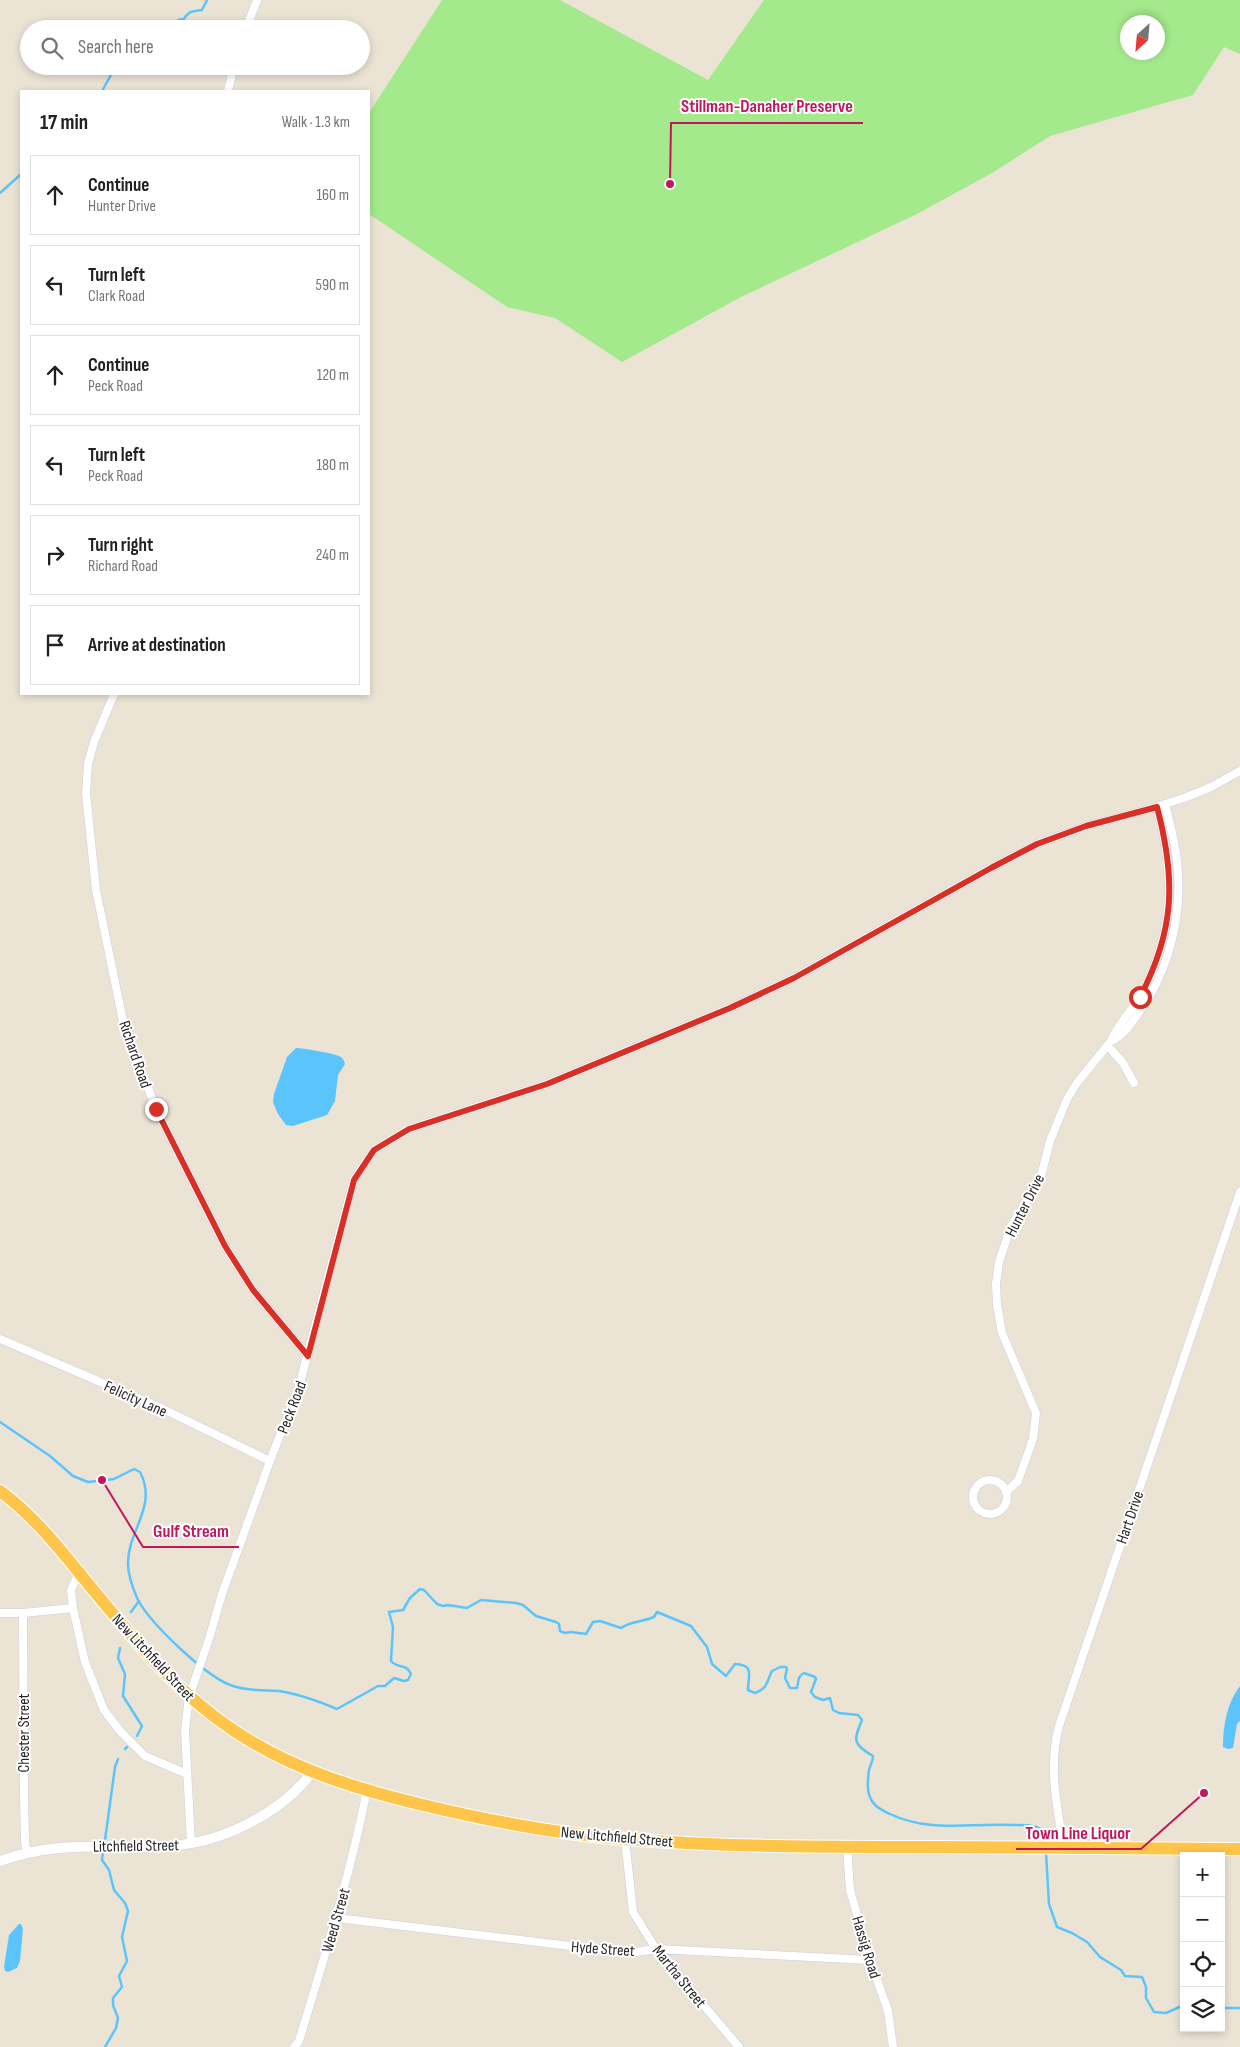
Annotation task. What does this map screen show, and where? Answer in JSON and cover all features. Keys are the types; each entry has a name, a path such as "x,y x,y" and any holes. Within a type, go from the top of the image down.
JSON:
{"highway":[{"name":"New Litchfield Street","path":"0,1491 17,1503 40,1527 148,1655 189,1696 216,1719 248,1740 312,1772 367,1790 506,1823 625,1839 742,1845 1240,1849"}],"street":[{"path":"249,20 257,0"},
{"path":"228,90 232,75"},
{"name":"Richard Road","path":"114,695 106,711 88,764 86,807 96,890 124,1021 156,1109 225,1246 253,1290 308,1356"},
{"name":"Peck Road","path":"191,1843 185,1730 189,1696 209,1640 222,1594 300,1383 354,1180 374,1150 409,1129 457,1112 506,1098 635,1048 760,994 1037,844 1086,826 1157,807 1211,787 1240,771"},
{"name":"Hunter Drive","path":"1109,1043 1119,1038 1146,1003 1162,973 1169,951 1178,896 1177,859 1165,804"},
{"name":"Hunter Drive","path":"1006,1492 998,1482 986,1480 976,1487 973,1494 974,1503 978,1509 985,1513 996,1512 1005,1504 1006,1492 1018,1480 1033,1439 1036,1413 1002,1333 996,1284 999,1262 1011,1226 1040,1180 1050,1141 1067,1099 1077,1083 1109,1043 1114,1032 1140,997 1154,970 1166,927 1170,896 1170,870 1157,807"},
{"path":"1170,896 1178,896"},
{"path":"1109,1043 1134,1083"},
{"name":"Hart Drive","path":"1064,1848 1053,1769 1053,1750 1056,1735 1240,1192"},
{"name":"Felicity Lane","path":"0,1339 161,1408 270,1461"},
{"path":"79,1572 71,1590 73,1608 85,1662 104,1710 120,1731 145,1756 186,1774"},
{"path":"0,1613 23,1613 73,1608"},
{"name":"Chester Street","path":"23,1613 24,1807 27,1852"},
{"name":"Litchfield Street","path":"0,1861 27,1852 73,1846 168,1846 191,1843 231,1831 255,1821 301,1787 312,1772"},
{"name":"Weed Street","path":"294,2047 299,2041 337,1918 354,1855 367,1790"},
{"name":"Martha Street","path":"625,1839 633,1912 656,1949 739,2047"},
{"name":"Hassig Road","path":"847,1846 850,1890 870,1960 888,2011 893,2047"},
{"name":"Hyde Street","path":"337,1918 629,1953 656,1949 870,1960"}],"green space":[{"path":"442,0 560,0 708,80 764,0 1240,0 1240,54 1224,47 1193,95 1050,136 992,173 917,214 741,297 622,362 555,318 507,307 370,215 370,111"}],"water":[{"path":"296,1048 320,1051 338,1056 343,1059 345,1064 338,1075 335,1101 327,1115 293,1126 286,1125 278,1114 273,1102 287,1057"},
{"path":"1240,1686 1240,1721 1237,1724 1233,1748 1228,1749 1223,1747 1225,1723 1229,1707"},
{"path":"21,1924 23,1929 20,1961 17,1968 8,1972 5,1971 4,1967 9,1935"}],"waterway":[{"path":"178,20 184,19 187,14 202,10 207,0"},
{"path":"103,90 111,75"},
{"path":"0,193 20,175"},
{"path":"0,1422 50,1456 73,1476 88,1482 114,1479 134,1469 140,1472 145,1484 146,1496 141,1518 129,1551 128,1563 136,1596 167,1636 195,1662 209,1673 233,1686 250,1690 286,1692 337,1709 378,1686 385,1686 394,1678 404,1681 408,1680 411,1674 409,1670 391,1661 393,1627 389,1612 403,1610 410,1598 420,1589 424,1590 437,1604 443,1606 467,1608 481,1600 523,1605 536,1616 556,1622 559,1624 560,1631 565,1633 586,1634 593,1622 600,1621 621,1628 628,1624 654,1617 657,1612 691,1626 707,1647 712,1664 726,1676 735,1664 745,1666 749,1672 748,1690 755,1693 765,1687 772,1671 780,1667 786,1667 787,1669 785,1678 790,1688 797,1688 799,1678 804,1673 815,1677 811,1692 815,1697 823,1700 830,1698 833,1710 839,1713 858,1715 862,1720 856,1737 858,1745 873,1756 869,1770 868,1791 873,1803 881,1809 905,1820 935,1825 1034,1826 1041,1829 1045,1842"},
{"path":"131,1612 139,1601"},
{"path":"120,1648 118,1658 125,1674 123,1696 142,1726 137,1736"},
{"path":"105,1840 115,1767 118,1759"},
{"path":"103,1852 102,1860 109,1870 114,1890 125,1903 128,1911 122,1937 127,1961 119,1976 122,1987 113,1998 113,2005 118,2018 116,2028 105,2047"},
{"path":"1046,1853 1049,1904 1057,1927 1087,1942 1100,1957 1121,1970 1125,1976 1142,1977 1146,1987 1146,1998 1154,2012 1166,2013 1180,2007"},
{"path":"1225,2008 1240,2008"}],"place":[{"name":"Stillman-Danaher Preserve","path":"670,184"},
{"name":"Gulf Stream","path":"102,1480"},
{"name":"Town Line Liquor","path":"1204,1793"}],"route":[{"path":"156,1109 225,1246 253,1290 308,1356 354,1180 374,1150 409,1129 547,1084 730,1008 794,978 1037,844 1086,826 1157,807 1164,833 1170,870 1170,894 1161,949 1154,970 1140,997"}]}
